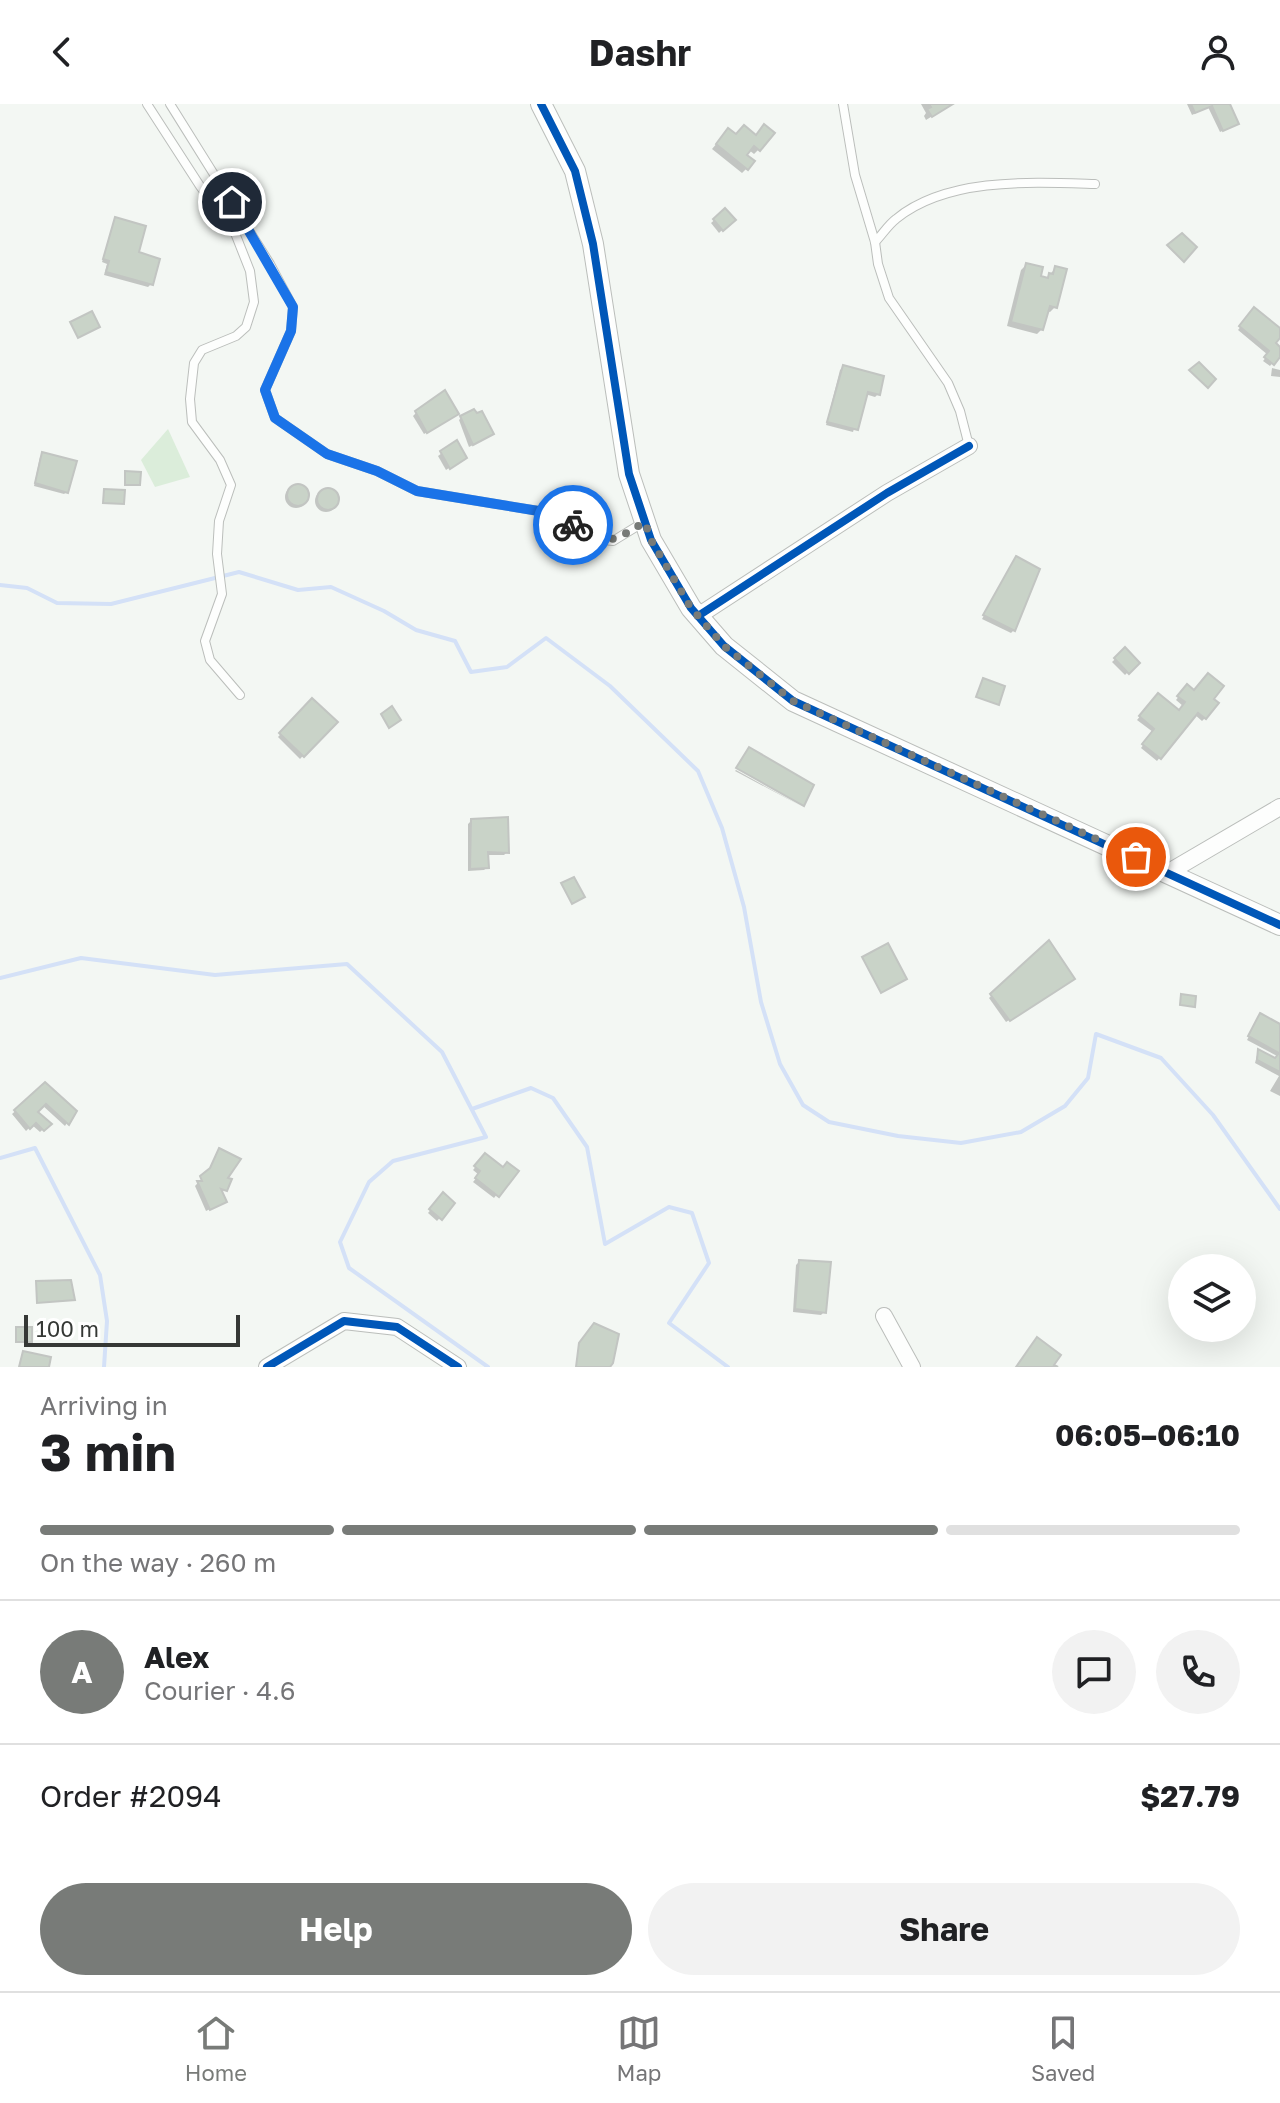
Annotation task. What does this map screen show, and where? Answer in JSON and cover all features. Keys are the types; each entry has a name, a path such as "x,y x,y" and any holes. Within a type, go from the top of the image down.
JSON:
{"street":[{"path":"541,104 575,171 590,229 629,474 651,540 698,616 724,646 793,701 1280,925"},
{"path":"698,616 887,493 969,446"},
{"path":"1169,872 1280,807"},
{"path":"884,1316 912,1367"},
{"path":"267,1367 344,1321 397,1327 458,1367"}],"lane":[{"path":"147,104 200,186 235,233 250,271 254,302 246,327 236,336 202,350 194,363 190,399 192,422 220,460 231,485 219,521 217,554 222,594 205,641 210,660 240,695"},
{"path":"170,104 227,193 293,307 291,331 265,390 275,418 327,454 377,471 417,491 557,514 604,540 613,541 645,522"},
{"path":"843,104 855,175 889,298 948,383 960,411 969,446"},
{"path":"875,242 897,218 938,196 971,186 1095,184"}],"green space":[{"path":"168,429 190,477 155,487 141,460"}],"building":[{"path":"929,104 953,104 932,117 927,109 931,107"},
{"path":"1191,104 1230,104 1239,124 1223,131 1212,106 1195,113"},
{"path":"764,124 775,133 760,151 754,146 747,155 755,161 748,170 716,144 728,128 736,134 744,125 756,135"},
{"path":"725,208 736,220 723,231 713,219"},
{"path":"115,217 146,226 139,252 160,259 153,285 106,272 109,261 103,259"},
{"path":"1182,233 1197,247 1184,262 1167,245"},
{"path":"1026,263 1043,267 1041,276 1048,278 1055,266 1067,269 1057,308 1050,306 1043,330 1011,322"},
{"path":"1254,307 1280,328 1280,338 1276,343 1280,347 1280,357 1274,365 1264,357 1269,351 1239,326"},
{"path":"92,311 100,327 78,338 70,322"},
{"path":"1199,362 1216,379 1208,388 1189,370"},
{"path":"843,365 884,376 880,395 868,392 858,430 827,422"},
{"path":"445,390 459,414 427,433 415,411"},
{"path":"474,409 477,413 482,411 494,434 473,445 460,416"},
{"path":"457,440 467,458 450,469 440,451"},
{"path":"42,452 77,461 68,493 35,483"},
{"path":"125,471 141,472 140,485 125,485"},
{"path":"294,484 302,484 309,495 302,506 294,506 287,499 287,491"},
{"path":"324,488 332,488 339,499 332,510 324,510 317,503 317,495"},
{"path":"104,489 125,490 124,504 103,503"},
{"path":"1016,556 1040,569 1015,631 983,615"},
{"path":"1125,647 1140,663 1129,674 1114,658"},
{"path":"1208,673 1224,686 1214,699 1219,703 1206,719 1198,713 1161,759 1142,744 1154,729 1139,716 1158,693 1179,710 1185,702 1177,696 1187,684 1194,690"},
{"path":"983,678 1005,686 999,705 976,697"},
{"path":"312,698 338,722 304,757 279,733"},
{"path":"392,706 401,720 389,728 381,714"},
{"path":"749,747 814,785 804,806 736,768"},
{"path":"508,817 509,853 488,852 489,868 470,869 471,819"},
{"path":"574,877 585,897 572,904 561,883"},
{"path":"1049,940 1075,979 1010,1021 990,994"},
{"path":"888,943 907,979 881,993 862,957"},
{"path":"1181,994 1196,996 1195,1007 1180,1005"},
{"path":"1260,1013 1280,1024 1280,1072 1257,1060 1258,1049 1275,1058 1279,1053 1248,1036"},
{"path":"45,1082 77,1111 69,1125 46,1104 38,1112 52,1124 44,1131 36,1123 30,1129 14,1110"},
{"path":"219,1148 241,1159 228,1178 232,1179 227,1191 221,1189 227,1202 210,1210 197,1181 202,1181 200,1176 210,1168"},
{"path":"485,1153 503,1167 507,1162 519,1171 499,1197 475,1178 480,1171 474,1166"},
{"path":"443,1192 455,1203 442,1220 429,1209"},
{"path":"799,1260 831,1262 826,1313 795,1309"},
{"path":"71,1280 75,1300 37,1303 36,1281"},
{"path":"594,1323 619,1334 613,1363 610,1367 576,1367 579,1343"},
{"path":"16,1327 32,1327 32,1342 16,1342"},
{"path":"1037,1337 1061,1355 1054,1365 1058,1367 1016,1367"},
{"path":"23,1351 51,1357 49,1367 19,1367"}],"waterway":[{"path":"0,585 27,588 57,603 111,604 239,572 298,590 331,587 384,611 416,630 455,641 471,672 507,667 546,638 610,686 698,771 722,828 744,907 761,1002 780,1064 803,1105 829,1122 898,1136 961,1143 1021,1132 1065,1106 1088,1078 1096,1034 1161,1058 1213,1115 1280,1209"},
{"path":"0,978 81,958 215,975 347,964 442,1052 486,1137 393,1161 369,1182 340,1242 349,1268 488,1367"},
{"path":"472,1109 531,1088 553,1098 587,1147 605,1244 669,1207 692,1213 709,1263 669,1323 728,1367"},
{"path":"0,1158 35,1148 100,1275 107,1321 104,1367"}],"cycle path":[{"path":"541,104 575,171 593,244 629,474 651,540 691,608 724,646 793,701 1280,925"},
{"path":"698,616 887,493 969,446"},
{"path":"267,1367 344,1321 397,1327 458,1367"}],"way so far":[{"path":"573,525 604,540 613,541 645,522 651,540 691,608 724,646 793,701 1136,857"}],"route":[{"path":"232,202 293,307 291,331 265,390 275,418 327,454 377,471 417,491 557,514 573,525"}]}
